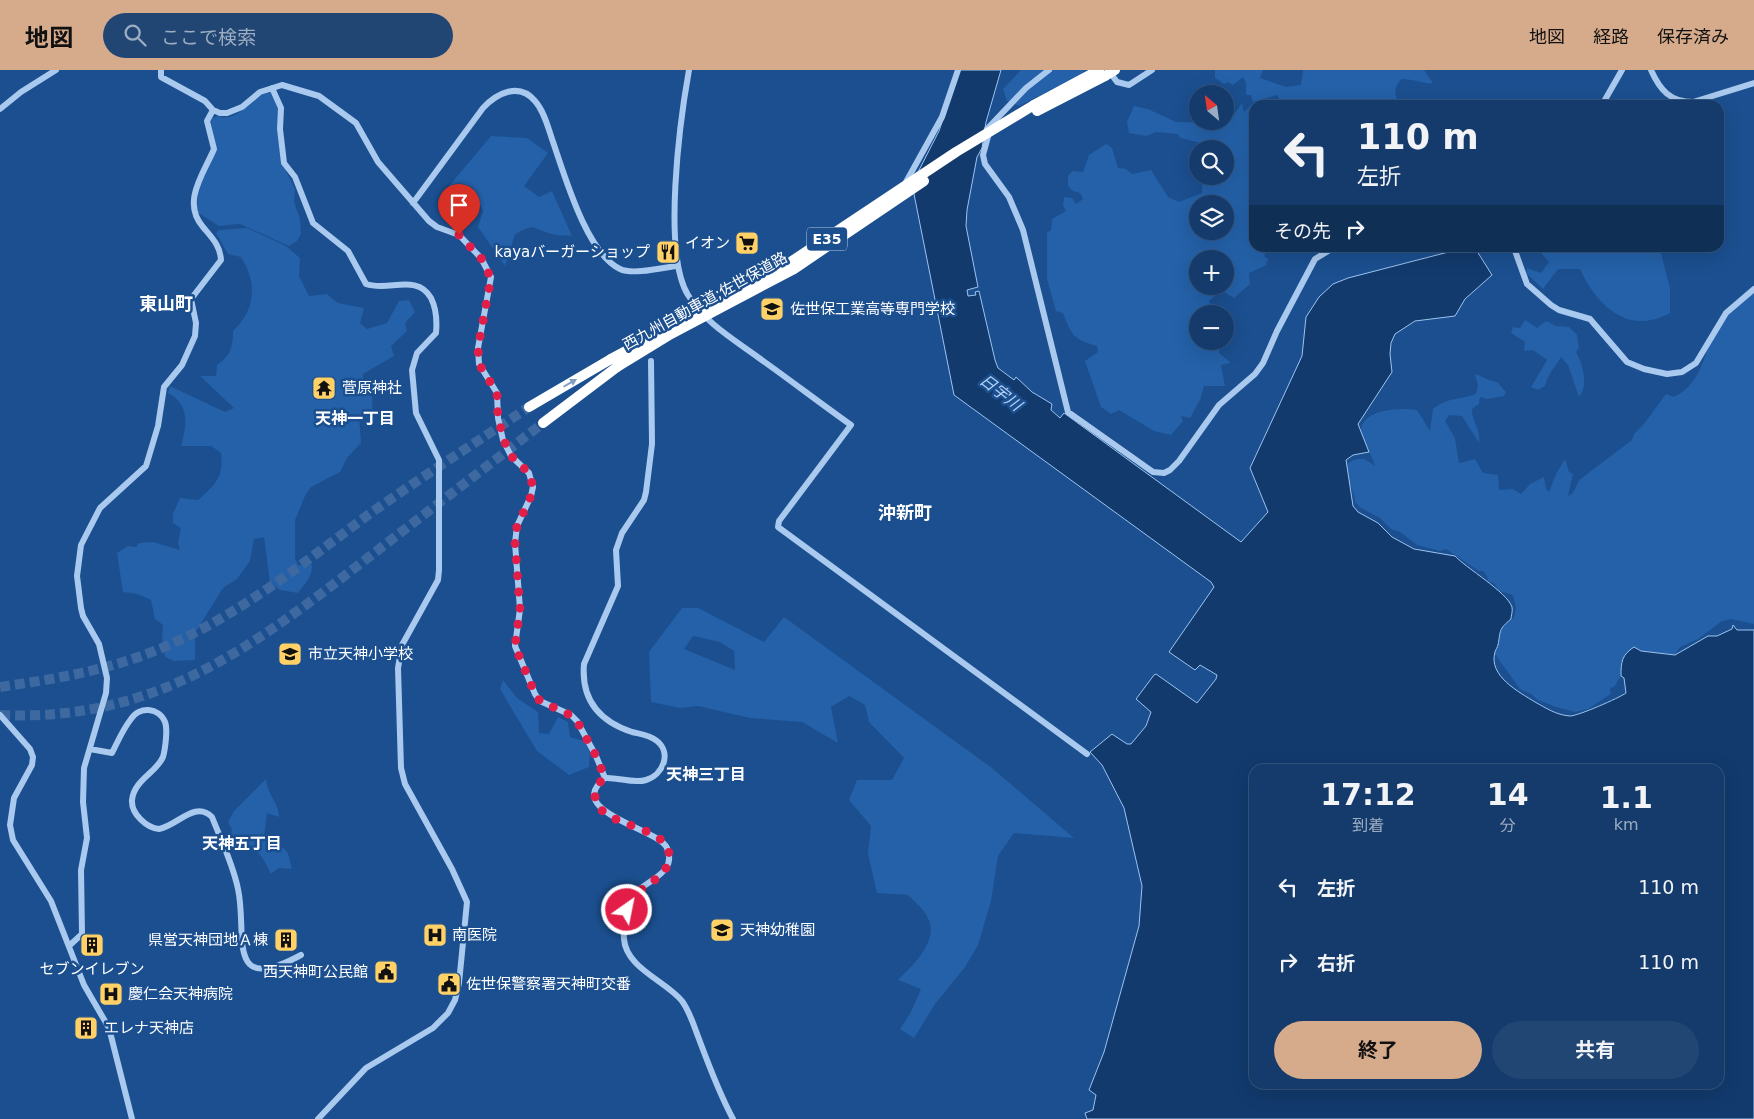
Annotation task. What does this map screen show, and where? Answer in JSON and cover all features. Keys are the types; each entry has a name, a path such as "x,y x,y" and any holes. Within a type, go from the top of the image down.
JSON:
{"highway":[{"name":"西九州自動車道;佐世保道路","path":"529,408 794,268 1035,108 1104,72 1115,70"},
{"name":"西九州自動車道;佐世保道路","path":"543,423 614,363"}],"street":[{"path":"0,108 56,70"},
{"path":"161,70 162,77 166,81 205,100 213,110 220,113 227,113 242,107 260,92 282,85 319,96 350,118 361,129 378,162 413,203 437,227 454,233 467,242 481,258 491,278 478,348 479,364 497,393 498,418 506,446 511,456 529,473 533,487 531,496 517,526 515,543 520,609 515,646 535,694 540,701 570,715 577,721 596,756 605,778"},
{"path":"688,70 681,110 674,234 676,266 688,295 707,320 851,426 779,522 778,527 1087,754"},
{"path":"891,200 910,176 930,141 942,117 958,70"},
{"path":"707,320 891,200 965,149 989,128 1026,88 1049,70"},
{"path":"1104,72 1117,82 1129,85 1152,70"},
{"path":"1605,100 1622,70"},
{"path":"1651,70 1657,84 1667,96 1678,100"},
{"path":"1699,100 1754,83"},
{"path":"272,88 281,108 280,129 284,163 294,177 313,223 348,251 366,284 378,286 409,284 419,286 428,292 435,307 436,333 417,353 412,370 416,413 439,460 440,570 438,580 408,631 401,650 398,668 401,768 405,784 452,869 467,902 459,983 452,1008 433,1028 366,1068 318,1119"},
{"path":"413,203 493,97 501,93 518,91 530,95 542,111 573,201 595,243 610,263 627,272 676,266"},
{"path":"70,945 82,934 81,870 87,838 82,790 84,768 106,693 107,678 100,644 83,616 81,608 77,576 81,545 100,508 146,466 158,426 164,387 182,365 195,336 196,323 191,299 221,260 217,243 202,227 194,208 198,180 214,149 207,120 213,110"},
{"path":"989,128 983,155 985,164 1009,197 1023,230 1068,412 1153,472 1164,473 1170,470 1179,461 1219,405 1254,374 1263,363 1277,331 1315,259 1326,252"},
{"path":"1515,252 1527,284 1551,306 1558,310 1590,319 1627,362 1644,369 1667,374 1682,372 1696,363 1726,314 1754,289"},
{"path":"651,361 652,444 646,492 644,500 622,533 619,541 616,559 618,586 584,664 583,675 588,696 599,714 611,724 655,739 662,748 664,762 659,771 647,780 605,778 599,782 595,793 598,806 608,814 660,838 668,848 670,857 667,866 657,879 639,890 630,901 624,940 633,960 682,1001 733,1119"},
{"path":"90,749 112,753 131,718 141,710 148,709 160,716 165,722 166,731 162,758 142,779 132,803 135,812 149,826 159,829 194,811 208,813 212,817 220,836 238,889 242,947 247,961 257,969 265,970 276,968 301,954"},
{"path":"0,715 30,749 33,757 32,765 14,798 10,826 13,840 51,901 84,984 109,1028 129,1114 132,1119"}],"shaded area":[{"path":"1021,70 1085,70 1080,75 1019,106 1007,101 1003,89"},
{"path":"1215,70 1263,70 1260,78 1286,87 1301,85 1303,70 1424,70 1433,83 1402,79 1397,85 1395,92 1398,100 1280,100 1277,95 1252,100 1251,95 1246,95 1246,83 1243,77 1233,85 1228,82 1224,84 1215,78"},
{"path":"270,92 279,111 277,130 283,165 295,189 294,202 300,219 301,234 297,241 289,246 240,224 219,226 197,212 198,186 216,148 211,122 212,118 233,116 264,94"},
{"path":"1242,103 1244,112 1249,107 1249,252 1266,252 1264,256 1268,259 1266,265 1249,273 1250,284 1234,298 1229,295 1234,295 1234,250 1189,250 1189,295 1216,295 1209,301 1211,305 1189,305 1189,350 1219,350 1219,353 1231,363 1221,365 1225,386 1204,386 1200,400 1190,418 1181,416 1183,421 1171,435 1154,431 1119,410 1111,414 1101,407 1085,361 1098,352 1097,346 1078,339 1071,332 1063,313 1056,311 1047,279 1047,233 1051,230 1052,219 1066,211 1063,205 1064,197 1072,198 1076,204 1083,199 1080,193 1073,191 1068,186 1068,176 1072,171 1083,172 1089,155 1106,144 1112,148 1118,168 1126,169 1132,174 1151,170 1168,197 1179,202 1189,198 1189,240 1234,240 1234,195 1197,195 1202,193 1202,185 1234,185 1234,140 1189,140 1180,138 1178,134 1156,132 1146,136 1129,133 1127,122 1134,106 1148,109 1176,122 1189,122 1189,130 1234,130 1234,114"},
{"path":"491,136 527,138 548,153 524,186 539,197 552,191 572,236 554,235 534,228 526,229 515,234 505,266 478,227 483,211 472,187 449,205 449,186"},
{"path":"247,228 286,246 300,258 299,276 309,296 327,294 338,303 364,308 360,323 367,329 387,323 399,301 409,300 415,312 405,323 407,331 391,346 394,356 363,374 364,384 372,396 373,416 359,417 361,443 347,458 340,472 311,487 295,520 295,558 298,565 312,565 310,576 306,583 298,593 280,590 270,583 264,537 254,539 250,561 237,579 223,588 195,633 195,660 174,661 165,657 162,639 163,625 155,619 151,600 137,594 123,592 117,553 128,546 136,547 139,543 153,542 180,550 178,542 181,528 173,523 173,514 180,498 198,500 214,485 220,474 221,453 211,446 181,446 185,430 185,416 180,403 168,393 170,386 225,412 234,408 200,376 216,376 217,365 230,351 233,331 246,314 252,296 250,277 241,257 228,254 216,233 219,230"},
{"path":"1540,252 1662,252 1670,288 1670,313 1655,319 1641,321 1628,319 1616,314 1595,295 1580,269 1558,269 1543,289 1527,274 1527,268 1541,273 1549,262"},
{"path":"1754,292 1754,624 1731,619 1722,621 1698,639 1680,647 1675,655 1641,651 1621,663 1621,676 1614,687 1610,688 1611,694 1588,709 1575,712 1538,700 1520,689 1494,653 1501,627 1514,618 1516,608 1513,595 1499,591 1495,584 1488,581 1483,571 1479,571 1446,549 1440,551 1417,545 1400,532 1391,529 1380,518 1361,508 1355,502 1347,473 1348,463 1355,459 1362,459 1375,466 1362,437 1362,425 1374,414 1382,411 1410,409 1417,410 1430,431 1433,409 1444,402 1476,394 1478,386 1475,374 1478,375 1497,382 1506,392 1504,396 1487,399 1480,397 1479,404 1472,409 1473,418 1479,433 1479,443 1462,416 1449,415 1445,421 1455,438 1459,463 1475,459 1483,473 1498,475 1499,490 1513,489 1521,494 1530,484 1544,477 1546,489 1549,492 1556,474 1565,459 1569,472 1573,474 1568,496 1573,493 1579,480 1632,440 1634,434 1644,424 1666,394 1674,397 1684,391 1698,372 1721,318 1731,307"},
{"path":"1525,320 1537,328 1546,321 1556,326 1569,327 1577,335 1579,348 1576,352 1584,375 1584,387 1579,397 1568,365 1561,357 1545,386 1538,390 1531,387 1547,360 1533,350 1524,351 1525,342 1511,333 1513,327 1520,328"},
{"path":"682,608 698,608 764,642 784,617 992,768 1074,838 1014,833 998,856 991,901 978,945 965,967 935,1004 914,1038 900,1029 911,1012 921,989 898,980 918,958 929,941 931,932 930,922 923,910 908,895 877,893 868,854 871,826 849,800 857,780 892,780 904,758 869,722 865,705 849,696 831,707 838,743 802,722 750,718 698,706 680,708 651,702 649,652","holes":["693,636 720,642 734,651 735,670 684,649"]},
{"path":"503,680 517,698 538,712 539,733 549,734 558,717 568,722 570,737 584,741 590,753 589,767 569,775 537,751 500,689"},
{"path":"266,779 277,806 279,817 267,813 264,837 269,844 286,851 290,858 292,869 278,868 271,874 260,854 244,843 228,838 232,830 228,822 234,811"}],"water":[{"name":"日宇川","path":"960,70 1001,70 986,122 982,148 977,157 967,210 966,226 978,287 967,290 968,296 976,295 975,292 979,291 998,368 1014,380 1016,377 1032,392 1052,404 1051,410 1060,418 1064,413 1241,542 1268,512 1250,468 1302,356 1306,317 1319,297 1333,284 1348,278 1449,252 1478,252 1492,275 1465,299 1455,316 1415,321 1395,334 1391,343 1390,354 1392,372 1358,424 1369,452 1353,455 1346,460 1353,506 1358,512 1378,523 1392,537 1414,549 1455,556 1503,594 1509,601 1512,610 1511,619 1502,628 1500,633 1494,661 1496,669 1500,676 1513,688 1543,707 1560,714 1570,716 1581,713 1626,693 1624,678 1621,676 1622,662 1627,653 1634,647 1641,651 1675,655 1708,636 1717,636 1732,629 1733,625 1737,630 1754,630 1754,1119 1087,1119 1085,1113 1093,1110 1096,1095 1089,1090 1104,1052 1139,926 1142,886 1124,808 1102,765 1090,752 1112,734 1127,744 1131,744 1146,726 1151,712 1136,699 1154,675 1156,674 1197,703 1216,679 1217,675 1200,665 1195,670 1169,652 1214,587 1211,582 954,395 912,184 939,131"}],"tunnel":[{"path":"0,687 62,677 142,656 217,621 269,588 388,501 529,407"},
{"path":"0,715 56,714 107,706 154,692 199,672 242,648 284,621 543,423"}],"place":[{"name":"イオン","path":"747,243"},
{"name":"kayaバーガーショップ","path":"668,252"},
{"name":"佐世保工業高等専門学校","path":"772,309"},
{"name":"菅原神社","path":"324,388"},
{"name":"市立天神小学校","path":"290,654"},
{"name":"天神幼稚園","path":"722,930"},
{"name":"南医院","path":"435,935"},
{"name":"県営天神団地Ａ棟","path":"286,940"},
{"name":"セブンイレブン","path":"92,945"},
{"name":"西天神町公民館","path":"386,972"},
{"name":"佐世保警察署天神町交番","path":"449,984"},
{"name":"慶仁会天神病院","path":"111,994"},
{"name":"エレナ天神店","path":"86,1028"}],"district":[{"name":"東山町","path":"166,304"},
{"name":"天神一丁目","path":"355,418"},
{"name":"沖新町","path":"905,513"},
{"name":"天神三丁目","path":"706,774"},
{"name":"天神五丁目","path":"242,843"}],"route":[{"path":"459,235 481,258 491,278 478,348 479,364 482,372 493,384 497,393 498,418 503,440 511,456 529,473 533,487 531,496 517,526 515,543 514,556 520,609 515,637 518,656 540,701 570,715 583,729 605,778 599,782 595,793 598,806 625,823 660,838 668,848 670,857 667,866 657,879 634,895 627,910"}]}
